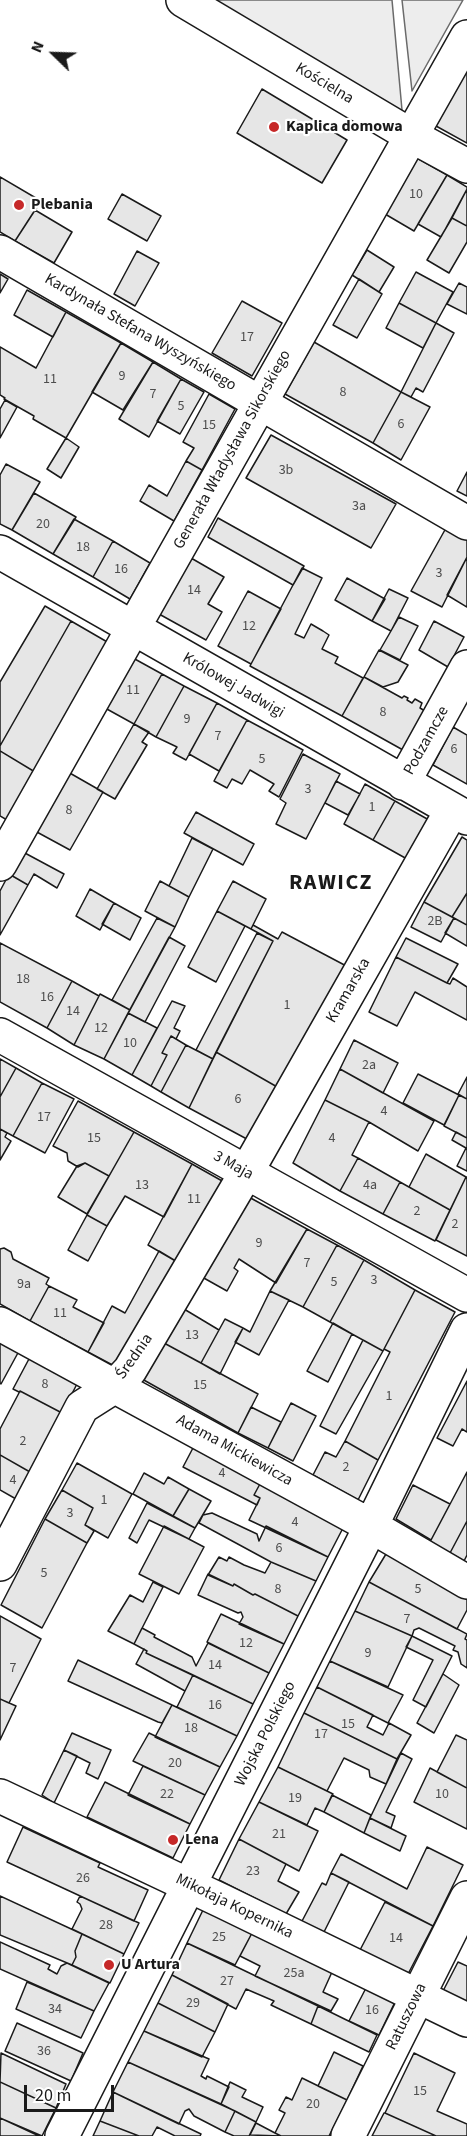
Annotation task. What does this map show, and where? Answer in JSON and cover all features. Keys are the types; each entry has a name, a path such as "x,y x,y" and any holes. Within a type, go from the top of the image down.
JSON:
{"street":[{"name":"Kościelna","path":"183,0 410,135 467,166"},
{"name":"Generała Władysława Sikorskiego","path":"0,864 467,37"},
{"name":"Kardynała Stefana Wyszyńskiego","path":"0,252 467,523"},
{"name":"Królowej Jadwigi","path":"0,552 460,814"},
{"name":"Podzamcze","path":"403,783 467,666"},
{"name":"Kramarska","path":"246,1173 460,814"},
{"name":"3 Maja","path":"0,1035 467,1295"},
{"name":"Średnia","path":"0,1564 82,1407 115,1386 130,1370 246,1173"},
{"name":"Adama Mickiewicza","path":"0,1324 372,1526 467,1582"},
{"name":"Wojska Polskiego","path":"62,2136 372,1526 467,1330"},
{"name":"Mikołaja Kopernika","path":"0,1796 467,2020"},
{"name":"Ratuszowa","path":"348,2136 467,1898"}],"shaded area":[{"path":"392,0 402,110 398,111 205,1"},
{"path":"402,0 463,0 412,91"}],"building":[{"path":"467,69 467,143 436,126"},
{"path":"262,89 347,140 322,183 237,133"},
{"path":"417,158 447,175 414,231 385,214"},
{"path":"447,175 467,189 441,237 418,224"},
{"name":"Plebania","path":"0,177 41,201 15,241 0,232"},
{"path":"467,189 467,226 452,218"},
{"path":"122,194 161,216 147,241 108,219"},
{"path":"35,210 72,232 54,263 15,241"},
{"path":"452,218 467,226 467,242 449,273 427,260"},
{"path":"367,250 394,267 379,292 352,275"},
{"path":"137,251 159,263 135,306 114,294"},
{"path":"416,272 453,292 436,323 399,303"},
{"path":"0,274 8,279 0,293"},
{"path":"359,279 382,294 357,338 333,325"},
{"path":"459,283 467,287 467,314 447,304"},
{"path":"27,290 66,312 53,337 14,315"},
{"path":"242,301 282,323 252,376 212,353"},
{"path":"399,303 436,323 423,348 386,328"},
{"path":"66,312 121,343 66,438 33,419 34,416 0,395 0,347 36,368"},
{"path":"436,323 454,333 423,392 416,388 411,397 401,392"},
{"path":"314,342 401,392 373,443 285,394"},
{"path":"121,343 153,362 123,410 92,392"},
{"path":"153,362 181,379 149,437 119,419"},
{"path":"181,379 204,392 180,434 157,421"},
{"path":"401,392 430,407 401,460 373,443"},
{"path":"209,394 235,409 202,470 186,461 194,448 183,442"},
{"path":"5,400 17,407 0,438 0,409"},
{"path":"271,435 396,504 371,548 246,478"},
{"path":"66,438 79,447 61,478 47,469"},
{"path":"186,461 202,470 174,521 140,501 149,485 167,496"},
{"path":"6,464 40,482 12,530 0,524 0,475"},
{"path":"467,472 467,496 457,491"},
{"path":"34,493 76,517 53,554 12,530"},
{"path":"218,518 304,566 293,585 208,537"},
{"path":"74,519 113,541 93,577 53,554"},
{"path":"446,528 467,539 467,557 442,607 411,591"},
{"path":"113,541 150,563 130,599 93,577"},
{"path":"467,557 467,607 447,595"},
{"path":"191,558 224,577 208,604 222,612 206,640 159,614"},
{"path":"302,568 322,578 295,634 304,638 311,624 323,631 329,635 322,649 338,657 335,663 363,678 342,716 250,666"},
{"path":"347,578 385,599 372,621 335,600"},
{"path":"389,589 408,598 391,631 372,621"},
{"path":"248,591 281,609 251,664 218,646"},
{"path":"45,606 71,621 0,746 0,682"},
{"path":"399,617 418,626 400,660 380,650"},
{"path":"71,621 109,643 35,772 0,751 0,746"},
{"path":"434,621 464,637 448,667 419,650"},
{"path":"379,650 408,665 398,682 383,687 364,677"},
{"path":"133,658 162,674 134,724 105,708"},
{"path":"162,674 184,686 156,737 134,724"},
{"path":"364,677 402,698 404,696 408,698 407,700 412,703 415,699 422,703 420,708 425,711 403,750 342,716"},
{"path":"184,686 217,703 186,760 173,753 177,747 156,737"},
{"path":"217,703 247,720 219,771 189,754"},
{"path":"247,720 303,750 279,797 269,791 274,784 250,770 242,784 232,779 227,788 214,781"},
{"path":"134,724 149,732 142,742 147,745 115,799 97,789"},
{"path":"453,727 467,735 467,784 433,765"},
{"path":"0,751 35,772 7,820 0,816"},
{"path":"303,754 340,774 306,839 276,824 286,803 280,799"},
{"path":"68,772 103,792 70,850 35,831"},
{"path":"336,781 360,794 348,815 325,803"},
{"path":"365,784 395,801 373,840 344,824"},
{"path":"395,801 429,820 407,859 373,840"},
{"path":"196,812 254,844 243,865 184,833"},
{"path":"462,837 467,840 467,893 452,917 424,902"},
{"path":"192,838 213,849 189,897 169,886"},
{"path":"23,852 64,874 57,888 34,874 28,885 9,874"},
{"path":"9,874 28,885 0,935 0,891"},
{"path":"160,881 189,897 175,927 145,911"},
{"path":"233,881 266,899 251,929 217,911"},
{"path":"90,889 114,903 100,930 76,916"},
{"path":"467,893 467,925 452,917"},
{"path":"424,902 454,918 441,942 411,927"},
{"path":"114,903 141,918 130,940 102,924"},
{"path":"217,911 245,926 216,982 188,967"},
{"path":"157,918 175,927 130,1010 112,1000"},
{"path":"454,918 467,925 467,946 445,933"},
{"path":"253,925 278,939 282,932 352,969 286,1092 216,1052 273,941 251,929"},
{"path":"257,933 273,941 213,1059 196,1050"},
{"path":"169,937 185,946 145,1022 128,1013"},
{"path":"406,938 458,964 447,983 396,957"},
{"path":"0,943 72,981 47,1028 0,1002"},
{"path":"396,957 447,983 450,984 453,978 467,987 467,1020 415,992 397,1026 369,1012"},
{"path":"72,981 99,996 74,1045 47,1028"},
{"path":"100,994 130,1010 104,1059 74,1045"},
{"path":"172,1001 185,1006 174,1028 180,1031 176,1039 171,1036 162,1053 167,1055 151,1086 132,1075"},
{"path":"128,1013 157,1028 132,1075 104,1059"},
{"path":"171,1036 186,1045 161,1092 151,1086 167,1055 162,1053"},
{"path":"354,1040 398,1063 383,1093 340,1069"},
{"path":"186,1045 213,1059 189,1108 161,1092"},
{"path":"216,1052 286,1092 258,1145 189,1108"},
{"path":"0,1059 16,1068 0,1097"},
{"path":"16,1068 42,1083 13,1136 0,1129 0,1097"},
{"path":"340,1069 434,1121 418,1151 369,1122 325,1100"},
{"path":"418,1074 459,1095 444,1125 403,1103"},
{"path":"467,1077 467,1099 458,1094"},
{"path":"42,1083 74,1099 45,1153 13,1136"},
{"path":"459,1095 467,1099 467,1138 444,1126"},
{"path":"325,1100 369,1122 352,1155 358,1158 340,1191 293,1163"},
{"path":"78,1101 134,1132 109,1176 85,1163 78,1167 68,1161 67,1153 53,1146"},
{"path":"0,1129 7,1133 5,1137 11,1141 0,1160"},
{"path":"134,1132 192,1164 164,1217 125,1196 107,1226 87,1215"},
{"path":"456,1132 467,1138 467,1171 457,1166 466,1148 452,1140"},
{"path":"426,1154 466,1177 450,1210 409,1187"},
{"path":"358,1158 400,1182 383,1214 340,1191"},
{"path":"85,1163 109,1176 87,1214 58,1197 77,1166"},
{"path":"192,1164 224,1182 179,1263 148,1245"},
{"path":"467,1177 467,1256 436,1240"},
{"path":"400,1182 450,1210 435,1241 383,1214"},
{"path":"247,1196 307,1229 276,1283 239,1259 234,1268 238,1271 227,1291 202,1277"},
{"path":"87,1215 107,1226 88,1261 68,1250"},
{"path":"307,1229 337,1245 303,1307 270,1291"},
{"path":"337,1245 364,1260 330,1322 303,1307"},
{"path":"4,1248 11,1252 13,1259 49,1278 46,1284 49,1286 30,1321 0,1304 0,1249"},
{"path":"159,1251 179,1263 120,1369 88,1352 112,1306 125,1313"},
{"path":"364,1260 415,1290 383,1351 330,1322"},
{"path":"49,1286 77,1300 73,1307 104,1323 88,1352 30,1321"},
{"path":"415,1290 455,1312 378,1460 345,1441 390,1352 384,1349"},
{"path":"270,1291 289,1300 259,1355 235,1342 243,1328 250,1332"},
{"path":"184,1309 219,1330 201,1363 164,1343"},
{"path":"225,1319 243,1328 220,1374 201,1363"},
{"path":"333,1323 352,1334 328,1382 307,1371"},
{"path":"0,1340 19,1351 1,1384 0,1383"},
{"path":"363,1340 383,1351 336,1434 320,1426"},
{"path":"164,1343 258,1394 238,1433 142,1379"},
{"path":"30,1357 78,1382 62,1413 13,1389"},
{"path":"467,1381 467,1432 462,1429 453,1446 437,1438"},
{"path":"20,1391 62,1413 30,1472 0,1455 0,1429"},
{"path":"291,1403 316,1416 293,1461 268,1448"},
{"path":"251,1407 281,1422 268,1448 238,1433"},
{"path":"345,1441 378,1460 358,1500 313,1475 325,1452 336,1457"},
{"path":"194,1446 261,1482 254,1495 260,1498 257,1505 183,1467"},
{"path":"0,1455 30,1472 16,1499 0,1490"},
{"path":"77,1463 132,1494 108,1538 85,1525 93,1508 62,1490"},
{"path":"467,1472 467,1521 450,1553 430,1542"},
{"path":"144,1473 164,1484 168,1477 189,1489 173,1516 133,1494"},
{"path":"261,1482 343,1528 328,1557 249,1520 260,1498 254,1495"},
{"path":"413,1485 450,1504 431,1540 396,1519"},
{"path":"189,1489 211,1501 195,1528 173,1516"},
{"path":"62,1490 93,1508 85,1525 94,1531 87,1543 45,1519"},
{"path":"147,1503 195,1528 189,1539 149,1520 137,1543 129,1538"},
{"path":"212,1513 257,1534 259,1541 266,1526 328,1557 316,1581 271,1562 199,1523 203,1515"},
{"path":"45,1519 87,1543 42,1628 1,1605"},
{"path":"467,1521 467,1555 464,1561 450,1553"},
{"path":"164,1526 204,1547 179,1594 139,1574"},
{"path":"386,1554 467,1598 467,1610 457,1629 369,1582"},
{"path":"219,1557 227,1561 229,1557 265,1573 271,1562 316,1581 298,1616 234,1584 233,1586 208,1575"},
{"path":"208,1574 233,1586 234,1584 298,1616 284,1644 239,1624 243,1617 241,1612 238,1613 198,1595"},
{"path":"153,1582 163,1587 134,1644 108,1631 130,1595 143,1602"},
{"path":"369,1582 467,1634 465,1639 467,1640 467,1668 461,1664 458,1652 453,1650 455,1646 419,1628 414,1630 412,1636 355,1611"},
{"path":"355,1611 412,1636 388,1687 330,1661"},
{"path":"221,1614 284,1644 269,1673 207,1642"},
{"path":"0,1616 41,1639 9,1703 0,1699"},
{"path":"142,1628 192,1657 196,1666 208,1643 269,1673 253,1704 146,1653 147,1651 134,1644"},
{"path":"412,1636 452,1656 426,1707 413,1700 433,1660 406,1647"},
{"path":"144,1649 146,1653 193,1675 185,1691 136,1664"},
{"path":"78,1660 172,1705 162,1723 68,1681"},
{"path":"330,1661 403,1695 388,1723 317,1687"},
{"path":"443,1674 459,1685 434,1733 417,1723"},
{"path":"193,1675 253,1704 237,1736 177,1707"},
{"path":"317,1687 373,1715 367,1727 383,1735 389,1723 411,1735 397,1759 304,1713"},
{"path":"0,1699 16,1706 0,1740"},
{"path":"172,1705 237,1736 220,1767 155,1737"},
{"path":"304,1713 397,1759 386,1784 370,1777 369,1770 344,1758 327,1791 278,1767"},
{"path":"72,1733 111,1750 98,1779 86,1773 90,1763 64,1750"},
{"path":"149,1733 220,1767 205,1795 133,1761"},
{"path":"456,1735 467,1740 467,1788 437,1772"},
{"path":"64,1750 77,1756 54,1803 42,1795"},
{"path":"401,1753 412,1759 386,1812 395,1816 391,1828 370,1818"},
{"path":"143,1766 205,1795 190,1824 128,1795"},
{"path":"278,1767 333,1794 324,1812 315,1808 307,1825 259,1802"},
{"path":"430,1768 467,1788 467,1829 414,1802"},
{"path":"105,1782 190,1824 173,1858 87,1817"},
{"path":"332,1795 371,1815 364,1833 324,1812"},
{"path":"259,1802 318,1831 299,1871 239,1839"},
{"path":"370,1818 406,1836 400,1851 364,1833"},
{"path":"23,1827 100,1863 98,1867 148,1890 134,1921 7,1862"},
{"path":"239,1839 286,1864 278,1881 299,1892 286,1914 219,1880"},
{"path":"427,1847 463,1865 433,1926 331,1873 341,1854 407,1889"},
{"path":"331,1873 349,1882 323,1934 301,1923 322,1883 326,1885"},
{"path":"0,1896 82,1934 72,1965 0,1935"},
{"path":"80,1896 139,1923 124,1954 72,1929 82,1909 77,1902"},
{"path":"385,1902 433,1926 407,1976 359,1952"},
{"path":"203,1910 252,1933 235,1965 187,1943"},
{"path":"252,1933 332,1972 323,1992 338,1999 331,2011 255,1976 260,1966 240,1956"},
{"path":"82,1934 124,1954 110,1983 72,1965"},
{"path":"0,1942 50,1965 48,1969 57,1974 61,1966 67,1963 109,1983 94,2011 0,1969"},
{"path":"187,1943 318,2006 311,2024 271,2005 274,2001 246,1989 236,2009 172,1975"},
{"path":"458,1962 467,1966 467,2005 442,1993"},
{"path":"172,1975 228,2004 215,2032 158,2003"},
{"path":"27,1982 94,2011 81,2038 16,2009"},
{"path":"366,1988 395,2002 379,2035 349,2021"},
{"path":"158,2003 215,2032 202,2057 144,2031"},
{"path":"318,2006 377,2035 369,2052 311,2024"},
{"path":"17,2023 83,2053 71,2081 5,2051"},
{"path":"144,2031 209,2059 201,2076 206,2079 207,2076 229,2087 221,2104 128,2062"},
{"path":"334,2052 363,2066 347,2100 318,2086"},
{"path":"1,2053 66,2084 56,2108 0,2082"},
{"path":"414,2053 455,2073 437,2111 467,2124 467,2136 436,2136 385,2113"},
{"path":"128,2062 235,2111 225,2132 194,2116 189,2109 185,2111 179,2124 113,2092"},
{"path":"302,2078 347,2100 329,2136 281,2136 275,2133 285,2113 279,2110 286,2097 292,2100"},
{"path":"0,2082 56,2108 42,2136 0,2118"},
{"path":"230,2082 246,2090 242,2097 263,2107 256,2122 221,2104"},
{"path":"113,2092 201,2134 200,2136 175,2136 157,2127 152,2136 139,2136 100,2121"},
{"path":"235,2111 256,2122 249,2136 234,2136 225,2132"},
{"path":"385,2113 436,2136 372,2136"},
{"path":"0,2118 39,2136 0,2136"},
{"path":"100,2121 139,2136 93,2136"},
{"path":"256,2123 275,2133 281,2136 250,2135"}],"place":[{"name":"Kaplica domowa","path":"274,127"},
{"name":"Plebania","path":"19,205"},
{"name":"Lena","path":"173,1840"},
{"name":"U Artura","path":"109,1965"}],"district":[{"name":"RAWICZ","path":"331,884"}]}
